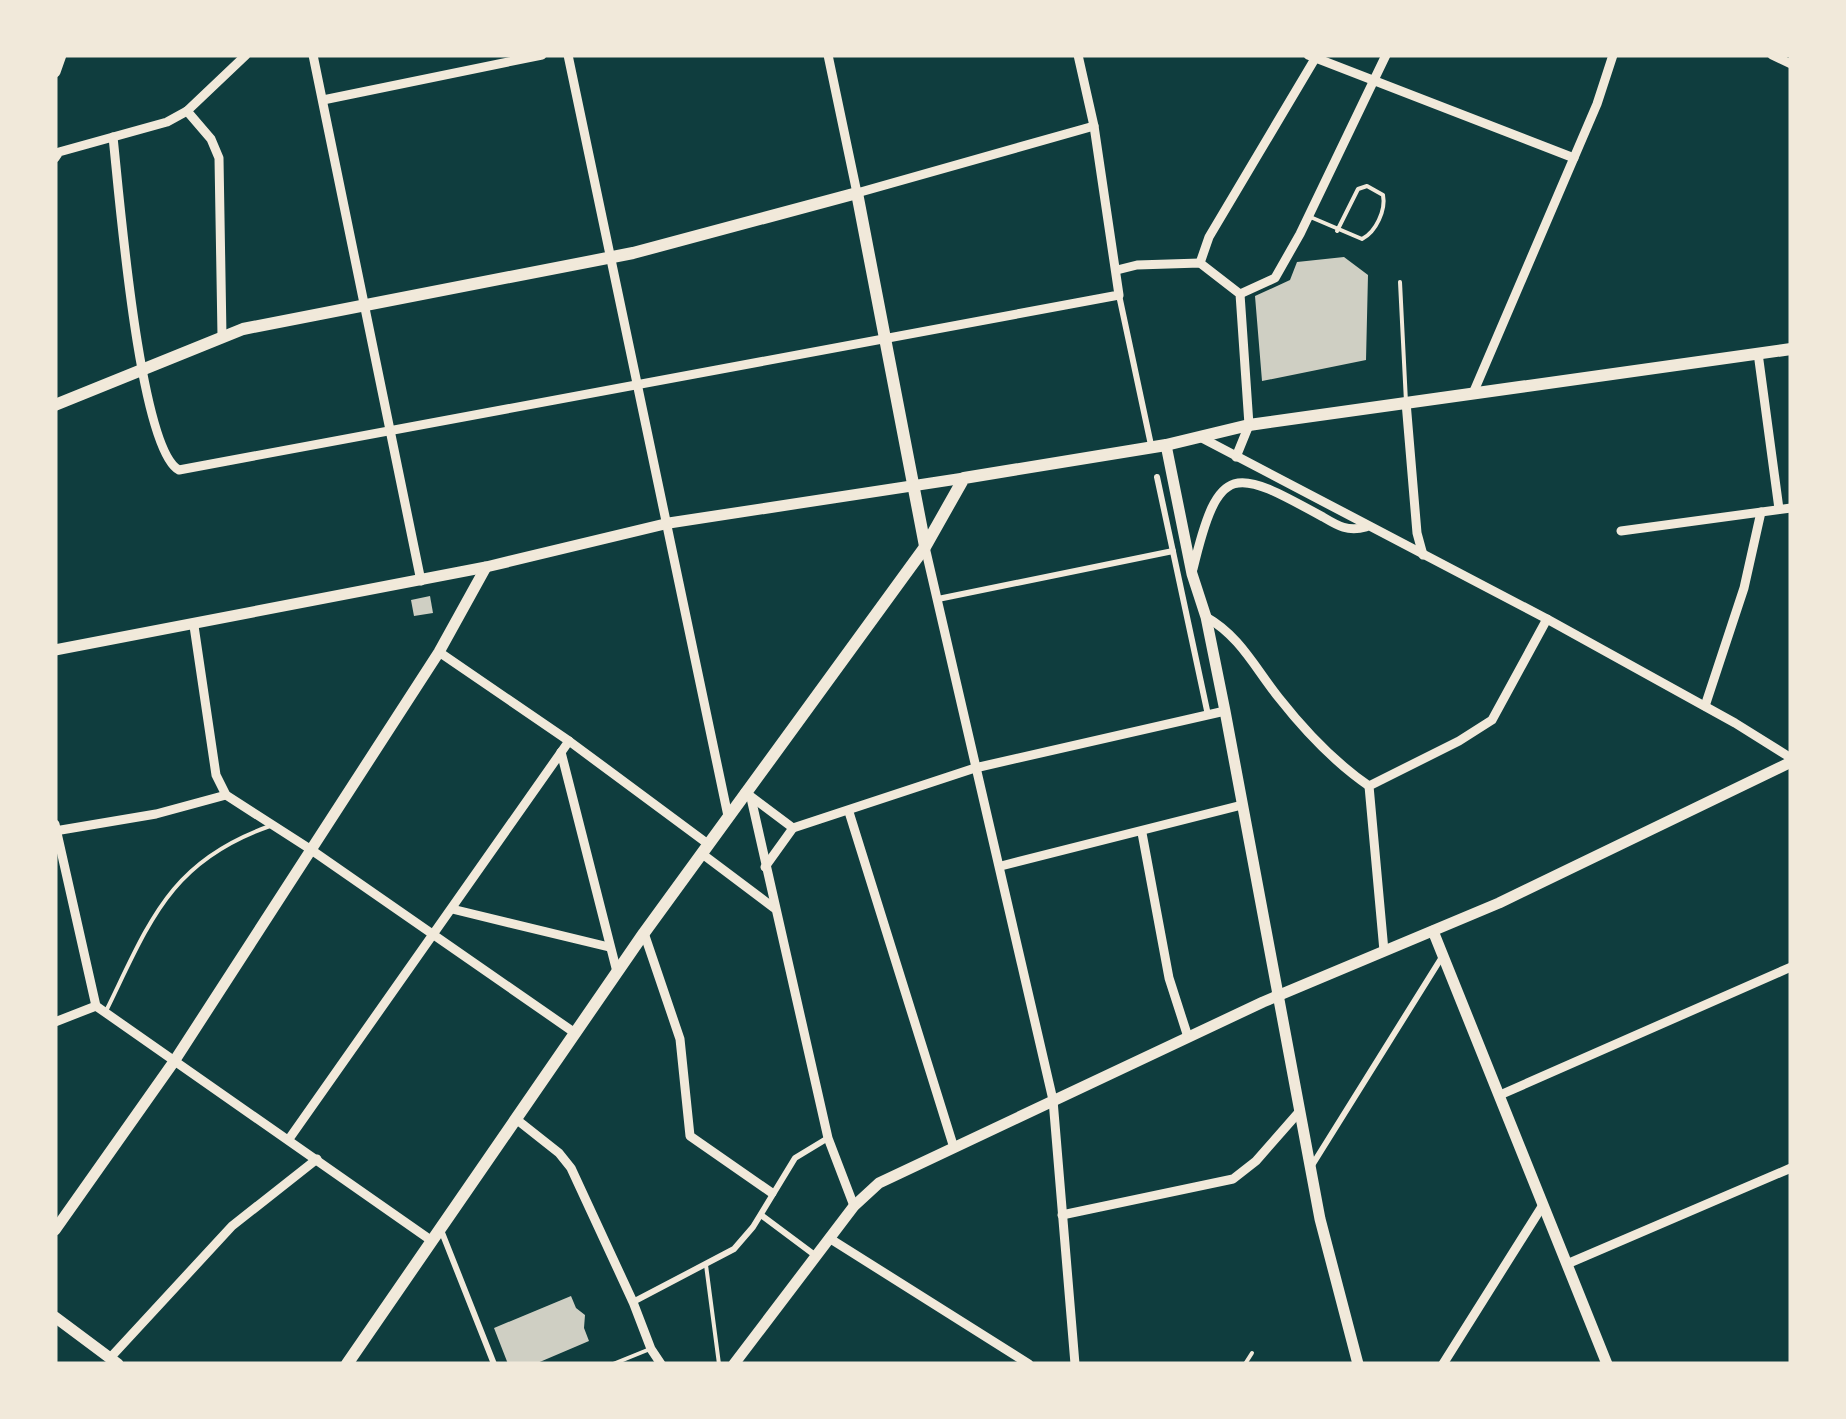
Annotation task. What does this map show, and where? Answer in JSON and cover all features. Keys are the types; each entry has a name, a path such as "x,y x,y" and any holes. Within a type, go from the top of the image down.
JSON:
{"main road":[{"path":"55,406 222,336 612,257 857,192 925,547"},
{"path":"347,1364 704,848 748,795 925,547 964,478 1158,447 1249,425 1791,349"}],"street":[{"path":"55,72 61,55"},
{"path":"56,153 167,122 186,111 246,55"},
{"path":"313,55 421,581"},
{"path":"323,100 542,55"},
{"path":"568,55 728,816"},
{"path":"828,55 857,192 1094,126"},
{"path":"1078,55 1094,126 1119,295 1206,618 1310,1168 1328,1255 1358,1364"},
{"path":"1240,294 1275,278 1386,55"},
{"path":"1474,391 1574,158 1613,55"},
{"path":"1772,55 1791,64"},
{"path":"1200,263 1209,238 1313,56 1574,158"},
{"path":"186,111 211,139 219,158 222,336"},
{"path":"113,137 141,370 167,458 179,470 1119,295"},
{"path":"1117,270 1136,265 1200,263 1240,294 1249,425 1236,457"},
{"path":"1758,354 1779,509"},
{"path":"1406,402 1417,533 1423,555"},
{"path":"1199,437 1547,619 1705,706 1791,760"},
{"path":"1156,477 1208,715"},
{"path":"55,650 486,568 669,523 964,478"},
{"path":"1192,574 1216,500 1227,486 1240,481 1260,484 1346,529 1366,527"},
{"path":"1621,531 1791,508"},
{"path":"1705,706 1744,588 1762,512"},
{"path":"925,547 1054,1100 1076,1364"},
{"path":"938,599 1173,551"},
{"path":"55,1230 176,1060 439,652 486,568"},
{"path":"1206,618 1232,635 1280,699 1326,751 1369,786"},
{"path":"1369,786 1492,720 1547,619"},
{"path":"194,626 216,776 226,795 575,1032"},
{"path":"439,652 569,741 774,908"},
{"path":"764,867 793,828 976,768 1225,711"},
{"path":"289,1139 569,741"},
{"path":"561,752 617,972"},
{"path":"734,1364 745,1357 829,1238 878,1182 1188,1036 1574,868 1791,760"},
{"path":"1369,786 1384,951"},
{"path":"226,795 156,814 55,829 96,1006 432,1241"},
{"path":"748,795 793,828"},
{"path":"748,795 828,1138 854,1206"},
{"path":"1002,866 1242,805"},
{"path":"849,812 954,1148"},
{"path":"1142,833 1169,978 1188,1036"},
{"path":"452,908 609,947"},
{"path":"1433,931 1607,1364"},
{"path":"644,933 680,1038 690,1136 772,1193"},
{"path":"1310,1168 1442,957"},
{"path":"1500,1095 1791,967"},
{"path":"55,1022 96,1006"},
{"path":"1062,1215 1233,1179 1256,1161 1299,1112"},
{"path":"516,1119 560,1153 570,1168 634,1302 650,1349 661,1364"},
{"path":"634,1302 742,1242 794,1158 828,1138"},
{"path":"55,1317 111,1362 232,1226 317,1159"},
{"path":"1567,1264 1791,1168"},
{"path":"1443,1364 1543,1205"},
{"path":"760,1215 816,1256"},
{"path":"440,1228 494,1364"},
{"path":"829,1238 1029,1364"}],"lane":[{"path":"1308,216 1337,231 1357,239 1368,237 1384,205 1383,194 1367,186 1358,189 1337,231"},
{"path":"1400,282 1406,402"},
{"path":"106,1014 148,925 178,882 205,858 250,832 273,824"},
{"path":"706,1264 719,1364"},
{"path":"613,1364 650,1349"},
{"path":"1245,1364 1252,1353"}],"building":[{"path":"1344,257 1368,275 1366,360 1262,381 1255,296 1290,280 1297,262"},
{"path":"430,596 433,613 414,616 411,600"},
{"path":"571,1296 576,1308 585,1315 589,1341 535,1364 508,1364 494,1328"}]}
